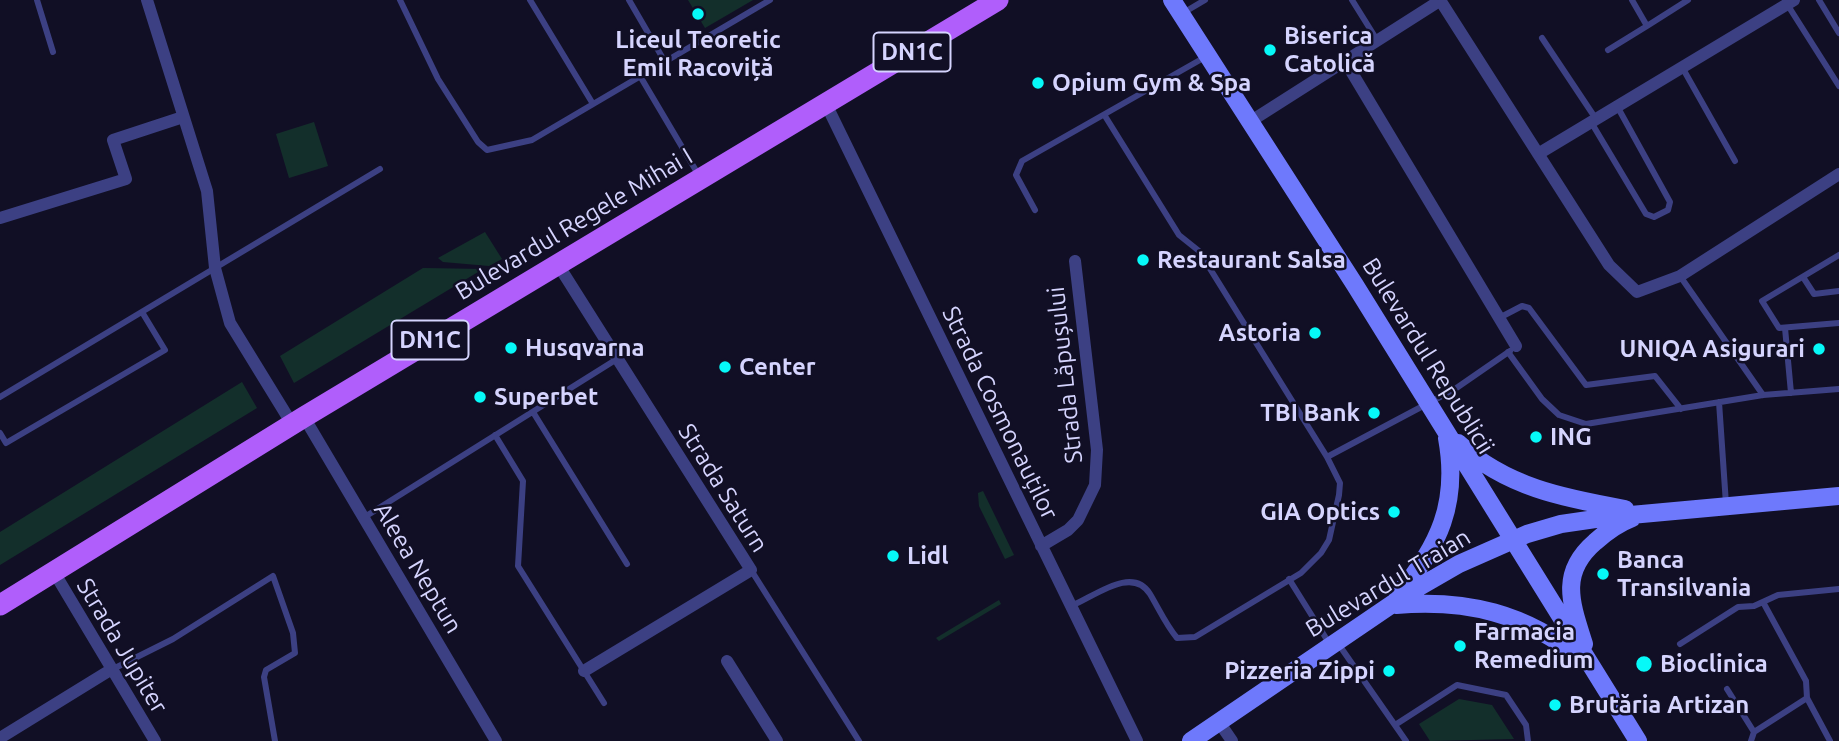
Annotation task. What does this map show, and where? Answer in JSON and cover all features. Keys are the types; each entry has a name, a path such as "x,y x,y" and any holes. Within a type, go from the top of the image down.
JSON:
{"main road":[{"name":"Bulevardul Regele Mihai I","path":"0,605 298,420 998,0"}],"street":[{"name":"Aleea Neptun","path":"147,0 207,191 215,268 230,323 363,518 496,741"},
{"path":"1251,121 1441,0 1609,265 1637,292 1681,276 1839,174"},
{"path":"1538,154 1791,2"},
{"name":"Bulevardul Republicii","path":"1177,7 1427,401 1638,741"},
{"path":"1345,61 1499,318 1512,349"},
{"name":"Strada Cosmonauților","path":"825,104 1137,741"},
{"path":"0,218 126,179 113,140 183,117"},
{"name":"Strada Lăpușului","path":"1041,546 1068,530 1078,520 1095,485 1097,450 1075,261"},
{"name":"Strada Saturn","path":"557,263 751,570 584,671"},
{"path":"1446,432 1482,462 1523,486 1553,495 1649,513"},
{"path":"1391,605 1422,565 1446,519 1450,475 1446,432"},
{"name":"Bulevardul Traian","path":"1191,741 1391,605 1459,564 1512,540 1561,524 1649,513 1839,496"},
{"path":"1594,671 1571,596 1572,569 1584,551 1601,536 1624,521 1649,513"},
{"name":"Strada Jupiter","path":"54,572 155,741"},
{"path":"1391,605 1442,603 1496,610 1546,633 1594,671"},
{"path":"727,661 777,741"},
{"path":"0,738 112,669"},
{"path":"1219,722 1232,741"}],"lane":[{"path":"37,0 53,52"},
{"path":"400,0 438,79 478,142 487,150 532,140 770,0"},
{"path":"530,0 593,104"},
{"path":"629,0 665,62"},
{"path":"1177,7 1205,0"},
{"path":"1352,0 1377,40"},
{"path":"1632,0 1647,26"},
{"path":"1670,0 1675,8"},
{"path":"1608,50 1688,0"},
{"path":"1819,0 1839,33"},
{"path":"1791,2 1839,86"},
{"path":"1542,38 1646,214 1654,216 1668,209 1670,202 1617,106"},
{"path":"1035,209 1019,183 1017,168 1030,156 1088,121 1105,116 1208,55"},
{"path":"1682,67 1735,161"},
{"path":"640,76 701,179"},
{"path":"1071,606 1119,583 1139,583 1149,592 1177,638 1189,639 1312,563 1329,540 1340,482 1328,457 1199,251 1179,235 1105,116"},
{"path":"0,397 380,169"},
{"path":"1839,255 1762,301 1779,328 1839,323"},
{"path":"1681,276 1763,395"},
{"path":"1802,277 1814,294 1839,291"},
{"path":"1499,318 1522,306 1530,308 1586,386 1656,376 1681,408"},
{"path":"0,433 6,443 164,350 142,312"},
{"path":"1785,328 1791,393"},
{"path":"1328,457 1427,401 1455,389 1512,349 1542,399 1559,415 1586,424 1763,395 1839,389"},
{"path":"363,518 617,358"},
{"path":"1719,402 1726,506"},
{"path":"533,412 627,564"},
{"path":"495,435 523,481 518,566 604,703"},
{"path":"751,570 859,741"},
{"path":"112,669 173,639 273,576 293,633 295,653 266,670 264,677 275,741"},
{"path":"1289,579 1333,644 1406,741"},
{"path":"1680,644 1738,607 1763,602 1778,595 1839,589"},
{"path":"1763,602 1806,681 1807,698 1830,741"},
{"path":"1395,725 1457,685 1506,695 1526,725 1528,741"},
{"path":"1727,689 1754,732"},
{"path":"1751,741 1754,732 1807,698"}],"green space":[{"path":"688,0 753,0 705,28"},
{"path":"314,122 328,166 289,178 276,134"},
{"path":"485,232 502,259 489,266 443,262 438,258"},
{"path":"423,268 483,269 294,383 280,356"},
{"path":"242,382 257,408 0,565 0,532"},
{"path":"983,491 1014,555 1005,559 979,506 978,493"},
{"path":"999,600 1001,604 939,641 936,638"},
{"path":"1459,699 1492,705 1514,739 1430,741 1419,724"}],"place":[{"name":"Liceul Teoretic Emil Racoviță","path":"698,14"},
{"name":"Biserica Catolică","path":"1270,50"},
{"name":"Opium Gym & Spa","path":"1038,83"},
{"name":"Restaurant Salsa","path":"1143,260"},
{"name":"Astoria","path":"1315,333"},
{"name":"Husqvarna","path":"511,348"},
{"name":"UNIQA Asigurari","path":"1819,349"},
{"name":"Center","path":"725,367"},
{"name":"Superbet","path":"480,397"},
{"name":"TBI Bank","path":"1374,413"},
{"name":"ING","path":"1536,437"},
{"name":"GIA Optics","path":"1394,512"},
{"name":"Lidl","path":"893,556"},
{"name":"Banca Transilvania","path":"1603,574"},
{"name":"Farmacia Remedium","path":"1460,646"},
{"name":"Bioclinica","path":"1644,664"},
{"name":"Pizzeria Zippi","path":"1389,671"},
{"name":"Brutăria Artizan","path":"1555,705"}]}
